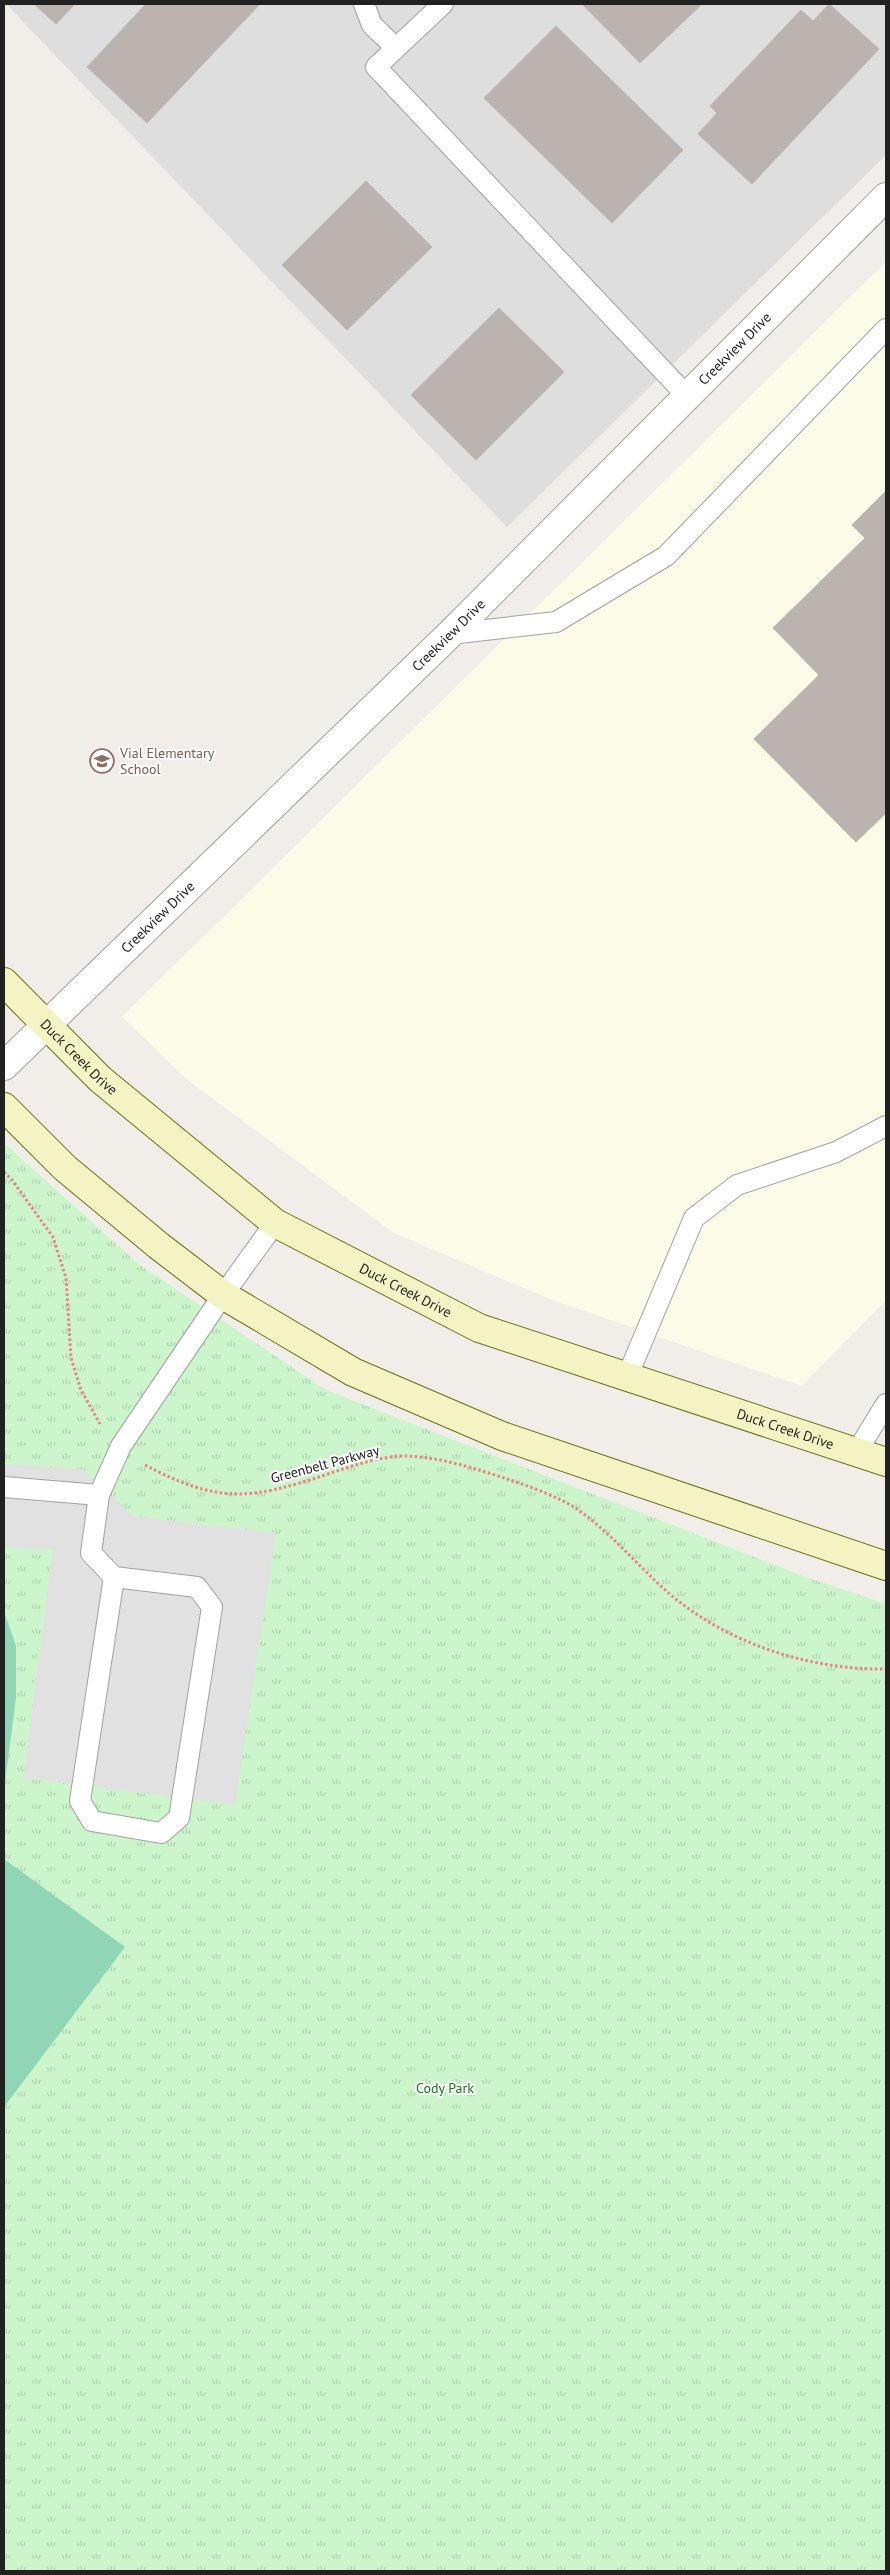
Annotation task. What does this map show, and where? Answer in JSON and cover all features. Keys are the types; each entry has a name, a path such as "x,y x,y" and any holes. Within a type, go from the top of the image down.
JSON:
{"main road":[{"name":"Duck Creek Drive","path":"4,982 100,1079 275,1223 478,1328 886,1462"},
{"path":"4,1107 65,1168 159,1246 224,1295 353,1372 502,1436 886,1566"}],"street":[{"name":"Creekview Drive","path":"4,1066 45,1024 450,634 886,196"}],"lane":[{"path":"364,4 372,25 396,48"},
{"path":"443,4 376,66 687,396"},
{"path":"450,634 556,622 666,556 886,329"},
{"path":"627,1378 694,1218 737,1185 836,1152 886,1126"},
{"path":"114,1577 80,1801 92,1821 161,1832 179,1818 212,1608 197,1587 114,1577 91,1553 98,1495 122,1446 275,1223"},
{"path":"856,1453 886,1404"},
{"path":"4,1487 98,1495"}],"path":[{"name":"Greenbelt Parkway","path":"4,1172 12,1180 53,1237 66,1278 66,1313 71,1358 81,1390 102,1427 142,1464 177,1482 219,1495 259,1494 291,1487 363,1462 403,1456 444,1461 503,1478 573,1506 604,1530 676,1600 712,1625 806,1662 854,1670 886,1670"}],"shaded area":[{"path":"6,4 886,4 886,155 507,527"},
{"path":"886,262 886,1300 802,1386 552,1300 394,1233 189,1081 122,1017"},
{"path":"4,1464 83,1469 133,1516 276,1533 235,1805 23,1778 53,1550 4,1547"}],"green space":[{"name":"Cody Park","path":"4,1143 140,1265 326,1390 806,1577 886,1604 886,2571 4,2571"},
{"path":"4,1611 16,1646 16,1698 4,1790"},
{"path":"4,1859 125,1947 4,2107"}],"building":[{"path":"34,4 75,4 56,24"},
{"path":"146,4 260,4 147,123 87,67"},
{"path":"582,4 702,4 640,63"},
{"path":"829,4 879,49 752,184 698,134 717,113 710,106 801,10 813,21"},
{"path":"556,26 683,150 612,223 484,98"},
{"path":"366,181 432,247 347,330 282,265"},
{"path":"499,308 564,372 476,460 411,395"},
{"path":"886,491 886,813 856,842 754,739 819,675 773,628 865,538 852,525"}],"place":[{"name":"Vial Elementary School","path":"102,761"}]}
